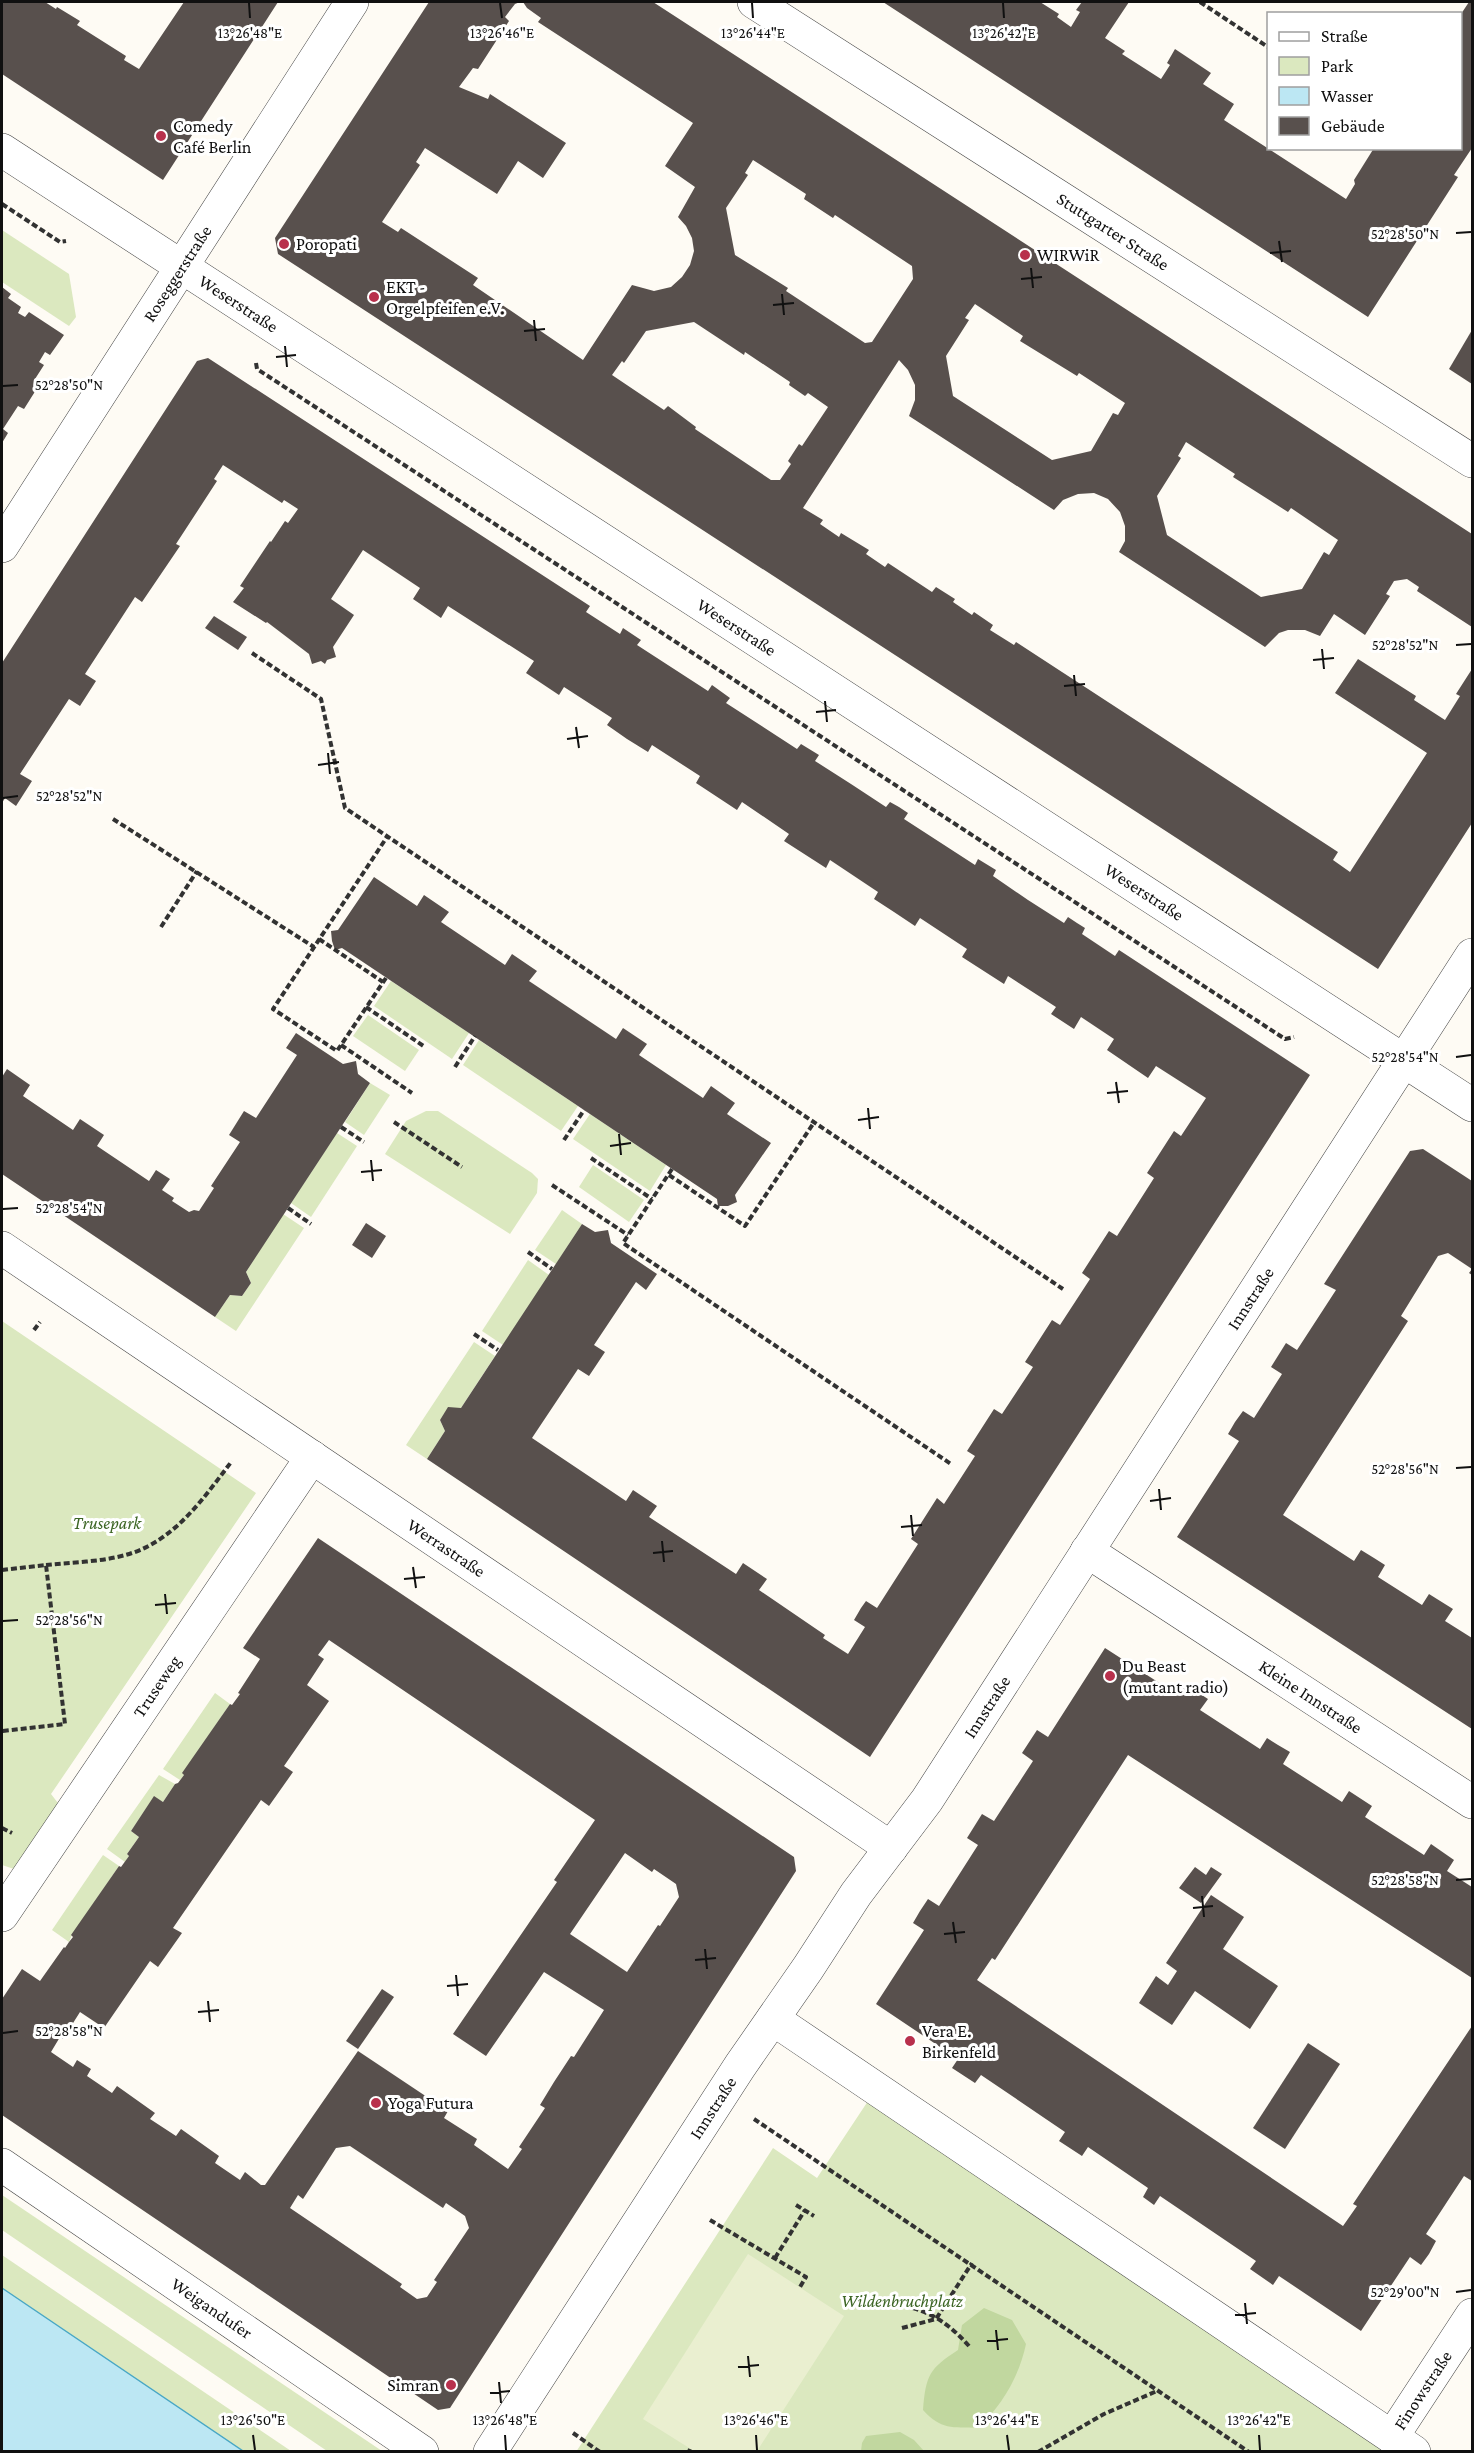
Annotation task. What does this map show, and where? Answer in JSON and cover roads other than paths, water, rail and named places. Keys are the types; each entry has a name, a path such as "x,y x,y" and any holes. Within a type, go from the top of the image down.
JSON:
{"street":[{"name":"Roseggerstraße","path":"2,546 352,2"},
{"name":"Stuttgarter Straße","path":"754,2 1473,461"},
{"name":"Weserstraße","path":"2,150 1473,1105"},
{"name":"Innstraße","path":"490,2451 733,2076 856,1894 927,1800 1473,955"},
{"name":"Werrastraße","path":"2,1248 891,1848"},
{"name":"Truseweg","path":"2,1916 312,1457"},
{"name":"Kleine Innstraße","path":"1087,1551 1473,1802"},
{"path":"773,2019 1403,2444"},
{"name":"Weigandufer","path":"2,2165 422,2451"},
{"name":"Finowstraße","path":"1403,2444 1473,2315"}],"water":[{"path":"2,2288 243,2451 2,2451"}],"place":[{"name":"Comedy Café Berlin","path":"161,136"},
{"name":"Poropati","path":"284,244"},
{"name":"WIRWiR","path":"1025,255"},
{"name":"EKT - Orgelpfeifen e.V.","path":"374,297"},
{"name":"Du Beast (mutant radio)","path":"1110,1676"},
{"name":"Vera E. Birkenfeld","path":"910,2041"},
{"name":"Yoga Futura","path":"376,2103"},
{"name":"Simran","path":"451,2385"}],"park label":[{"name":"Trusepark","path":"107,1523"},
{"name":"Wildenbruchplatz","path":"902,2301"}]}
